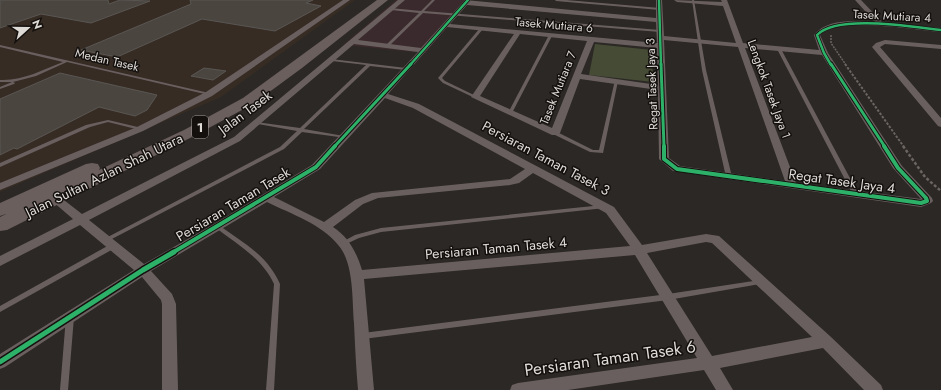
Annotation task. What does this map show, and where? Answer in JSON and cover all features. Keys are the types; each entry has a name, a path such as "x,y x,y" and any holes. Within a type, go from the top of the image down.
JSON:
{"main road":[{"name":"Jalan Sultan Azlan Shah Utara","path":"0,210 181,127 247,91 289,62 370,0"},
{"name":"Jalan Sultan Azlan Shah Utara","path":"0,225 190,133 248,101 387,4"}],"street":[{"path":"0,187 140,128 209,94 347,0"},
{"name":"Jalan Tasek","path":"0,261 237,139 353,42 387,4 402,0"},
{"path":"524,8 528,0"},
{"path":"677,0 725,2"},
{"path":"858,0 880,24"},
{"path":"466,1 524,8 660,20"},
{"name":"Persiaran Taman Tasek","path":"0,362 143,270 267,198 316,167 383,95 466,1"},
{"name":"Lengkok Tasek Jaya 1","path":"725,2 792,186"},
{"name":"Regat Tasek Jaya 3","path":"660,4 664,159 671,166"},
{"name":"Tasek Mutiara 4","path":"824,53 817,35 824,29 838,25 880,24 940,30"},
{"name":"Tasek Mutiara 6","path":"445,26 591,39 661,38 824,53"},
{"path":"922,28 936,39"},
{"path":"475,97 518,32"},
{"name":"Tasek Mutiara 7","path":"475,97 555,133 591,39"},
{"path":"353,42 423,50"},
{"path":"941,47 885,42 878,44 876,47 941,124"},
{"name":"Regat Tasek Jaya 4","path":"671,166 677,169 728,177 856,195 921,203 927,201 898,168 824,53"},
{"path":"577,76 662,88"},
{"name":"Persiaran Taman Tasek 3","path":"383,95 416,106 610,210 638,250 725,390"},
{"path":"325,227 359,202 376,195 510,182 515,181 533,168"},
{"path":"267,198 325,227 344,243 353,261 357,275 366,390"},
{"path":"56,199 143,270 167,298 169,304 170,390"},
{"name":"Persiaran Taman Tasek 4","path":"357,275 638,250 706,238 715,239 762,282"},
{"path":"762,282 826,341 875,390"},
{"name":"Persiaran Taman Tasek 6","path":"518,390 709,363 826,341"}],"lane":[{"path":"387,46 434,0"},
{"path":"556,0 660,4"},
{"path":"693,1 704,70 728,177"},
{"path":"387,4 422,12 455,14 661,38"},
{"path":"475,97 444,82 440,78 481,29"},
{"path":"510,113 550,36"},
{"name":"Medan Tasek","path":"0,46 209,94"},
{"path":"779,49 856,195"},
{"path":"332,60 406,69"},
{"path":"0,88 67,61"},
{"path":"0,309 110,243 282,148 369,65"},
{"path":"0,81 7,82 18,80"},
{"path":"555,133 592,151 601,152 616,81"},
{"path":"0,165 88,126 108,121 140,128"},
{"path":"258,123 344,137"},
{"path":"344,243 357,236 381,230 605,207"},
{"path":"218,227 266,265 273,273 277,284 270,390"},
{"path":"362,336 668,297 762,282"},
{"path":"64,390 70,317"}],"path":[{"path":"832,33 831,43 835,49 925,177 941,191"}],"shaded area":[{"path":"0,0 355,0 221,97 0,192"},
{"path":"396,0 471,0 425,53 343,45"}],"green space":[{"path":"595,44 652,50 653,82 589,75"}],"building":[{"path":"0,0 108,0 109,4 120,0 150,1 91,23 41,14 0,28"},
{"path":"190,0 313,0 306,3 321,6 275,31 202,19 117,57 81,50 191,4"},
{"path":"204,68 226,71 213,80 191,76"},
{"path":"60,73 157,95 147,110 135,116 99,107 17,149 14,148 0,155 0,99"}],"cycle path":[{"path":"0,362 143,270 218,227 316,167 468,0"},
{"path":"659,0 664,159 671,165 677,169 921,203 927,201 926,198 898,168 824,53 817,35 824,29 847,24 881,24 941,30"}]}
